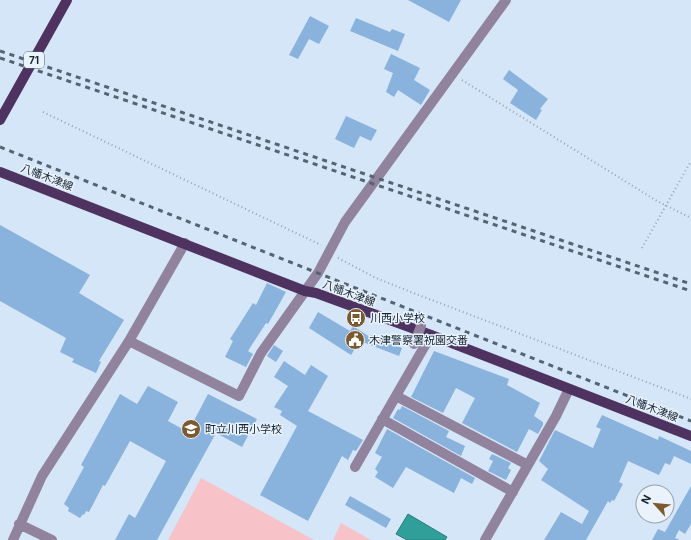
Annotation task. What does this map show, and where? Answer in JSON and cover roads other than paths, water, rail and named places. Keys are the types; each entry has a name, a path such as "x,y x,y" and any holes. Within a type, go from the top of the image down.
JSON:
{"main road":[{"name":"71","path":"0,120 67,0"},
{"name":"八幡木津線","path":"0,172 306,291 316,293 431,335 691,436"}],"street":[{"path":"129,341 239,396 261,353 318,273 344,222 506,0"},
{"path":"13,540 39,482 54,456 129,341 185,243"},
{"path":"414,344 421,326"},
{"path":"355,467 431,335"},
{"path":"485,540 556,416 569,389"},
{"path":"396,396 528,465"},
{"path":"382,419 513,492"},
{"path":"19,524 52,540"}],"railway":[{"path":"0,51 691,284"},
{"path":"0,58 691,291"},
{"path":"0,147 691,421"}],"place":[{"name":"川西小学校","path":"356,318"},
{"name":"木津警察署祝園交番","path":"355,340"},
{"name":"町立川西小学校","path":"191,429"}]}
